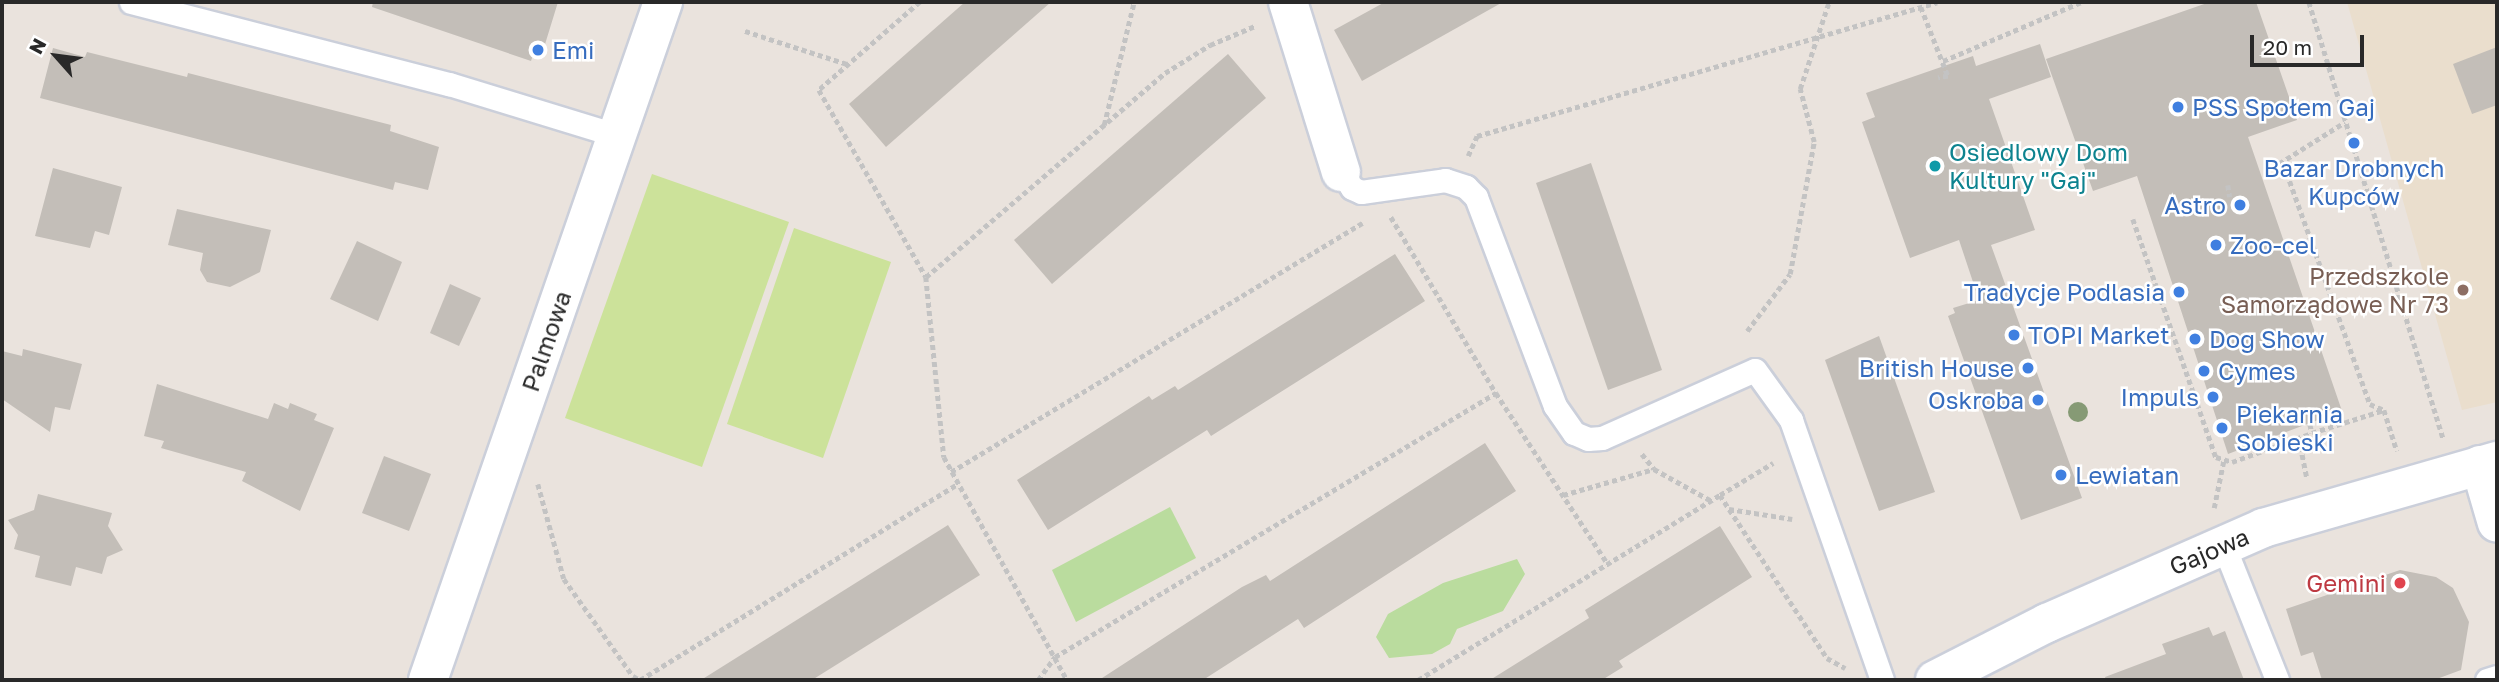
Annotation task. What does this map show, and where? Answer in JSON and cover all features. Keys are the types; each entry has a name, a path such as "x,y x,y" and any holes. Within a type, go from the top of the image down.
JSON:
{"street":[{"name":"Palmowa","path":"428,680 663,2"},
{"path":"1290,7 1341,172"},
{"path":"2489,463 2497,523"},
{"name":"Gajowa","path":"1935,680 2218,528 2263,528 2489,463"}],"lane":[{"path":"131,2 449,84 616,135"},
{"path":"1341,172 1352,188 1387,201 1445,180 1456,182 1476,197 1564,423 1587,439 1622,429 1755,370 1791,420 1882,680"},
{"path":"2218,528 2277,680"},
{"path":"2487,680 2497,677"}],"path":[{"path":"920,2 819,90 926,277 944,457 956,485 1067,680"},
{"path":"1104,125 1134,2"},
{"path":"1747,331 1790,274 1814,142 1800,89 1829,2"},
{"path":"1456,182 1477,136 1937,2"},
{"path":"1943,61 2081,2"},
{"path":"2309,2 2444,439"},
{"path":"926,277 1104,125 1186,59 1290,7"},
{"path":"1921,7 1948,75 1938,78"},
{"path":"745,31 848,64"},
{"path":"2272,168 2284,165 2345,122"},
{"path":"2284,165 2370,404 2384,410 2399,455"},
{"path":"2228,185 2230,198"},
{"path":"951,472 1347,230 1387,201 1496,393 1608,564"},
{"path":"2133,219 2216,457 2232,462 2384,410"},
{"path":"1038,680 1046,676 1055,657 1496,393"},
{"path":"2310,424 2312,433"},
{"path":"1622,429 1654,468 1710,500"},
{"path":"2299,438 2308,482"},
{"path":"1418,680 1800,447"},
{"path":"2218,528 2224,459"},
{"path":"1563,495 1654,468"},
{"path":"536,476 564,579 633,676 640,680 956,485"},
{"path":"1720,495 1827,658 1854,673"},
{"path":"1729,509 1827,525"}],"shaded area":[{"name":"Przedszkole Samorządowe Nr 73","path":"2347,2 2497,2 2497,402 2462,410"}],"green space":[{"path":"652,174 789,222 702,467 565,418"},
{"path":"794,228 891,262 823,458 727,424"},
{"path":"1170,507 1196,558 1076,622 1052,570"},
{"path":"1517,559 1525,574 1503,611 1457,629 1450,644 1432,654 1389,658 1376,637 1388,614 1443,583"}],"building":[{"path":"373,2 558,2 542,54 534,52 531,61 372,7"},
{"path":"965,2 1051,2 886,147 849,104"},
{"path":"1385,2 1503,2 1362,81 1334,30"},
{"path":"2210,2 2256,2 2297,120 2248,137 2342,411 2228,454 2137,176 2093,191 2046,59"},
{"path":"2040,44 2051,77 1989,99 2035,230 1991,245 2082,498 2021,520 1948,316 1955,313 1953,308 1979,300 1959,240 1910,258 1862,122 1875,117 1866,93 1973,56 1976,66"},
{"path":"2497,47 2497,105 2472,114 2453,64"},
{"path":"53,48 85,57 87,52 187,77 188,73 391,125 390,131 439,147 428,190 395,182 393,190 40,98"},
{"path":"1228,54 1266,98 1052,284 1014,240"},
{"path":"1591,163 1662,370 1608,390 1536,183"},
{"path":"53,168 122,187 109,235 95,231 90,248 35,236"},
{"path":"177,209 271,230 260,272 230,287 207,282 200,270 203,253 168,245"},
{"path":"357,241 402,262 378,321 330,299"},
{"path":"1395,254 1425,301 1211,436 1207,430 1048,530 1017,480 1149,396 1152,400 1175,386 1178,390"},
{"path":"450,284 481,298 459,346 430,333"},
{"path":"1879,336 1935,492 1879,511 1825,360"},
{"path":"23,349 82,364 70,410 55,407 50,432 2,399 2,351 22,356"},
{"path":"157,384 268,419 274,403 288,409 290,403 317,414 314,420 334,428 300,511 242,481 246,472 161,448 164,441 144,436"},
{"path":"1485,443 1516,491 1304,628 1298,619 1203,680 1099,680 1242,587 1266,575 1270,581"},
{"path":"384,456 431,474 409,531 362,513"},
{"path":"38,494 112,513 108,526 123,550 107,557 102,574 76,567 71,586 35,577 40,556 14,549 18,535 8,520 34,510"},
{"path":"948,525 980,575 812,680 701,680"},
{"path":"1720,526 1752,577 1619,661 1623,667 1602,680 1490,680 1589,618 1585,610"},
{"path":"2400,570 2436,577 2453,588 2469,622 2461,670 2434,680 2322,680 2313,652 2301,656 2286,609"},
{"path":"2209,627 2213,636 2225,631 2244,680 2106,680 2105,677 2166,654 2162,644"}],"place":[{"name":"Emi","path":"538,50"},
{"name":"PSS Społem Gaj","path":"2178,107"},
{"name":"Bazar Drobnych Kupców","path":"2354,143"},
{"name":"Osiedlowy Dom Kultury \"Gaj\"","path":"1935,166"},
{"name":"Astro","path":"2240,205"},
{"name":"Zoo-cel","path":"2216,245"},
{"name":"Przedszkole Samorządowe Nr 73","path":"2463,290"},
{"name":"Tradycje Podlasia","path":"2179,292"},
{"name":"TOPI Market","path":"2014,335"},
{"name":"Dog Show","path":"2195,339"},
{"name":"British House","path":"2028,368"},
{"name":"Cymes","path":"2204,371"},
{"name":"Impuls","path":"2213,397"},
{"name":"Oskroba","path":"2038,400"},
{"name":"Piekarnia Sobieski","path":"2222,428"},
{"name":"Lewiatan","path":"2061,475"},
{"name":"Gemini","path":"2400,583"}]}
